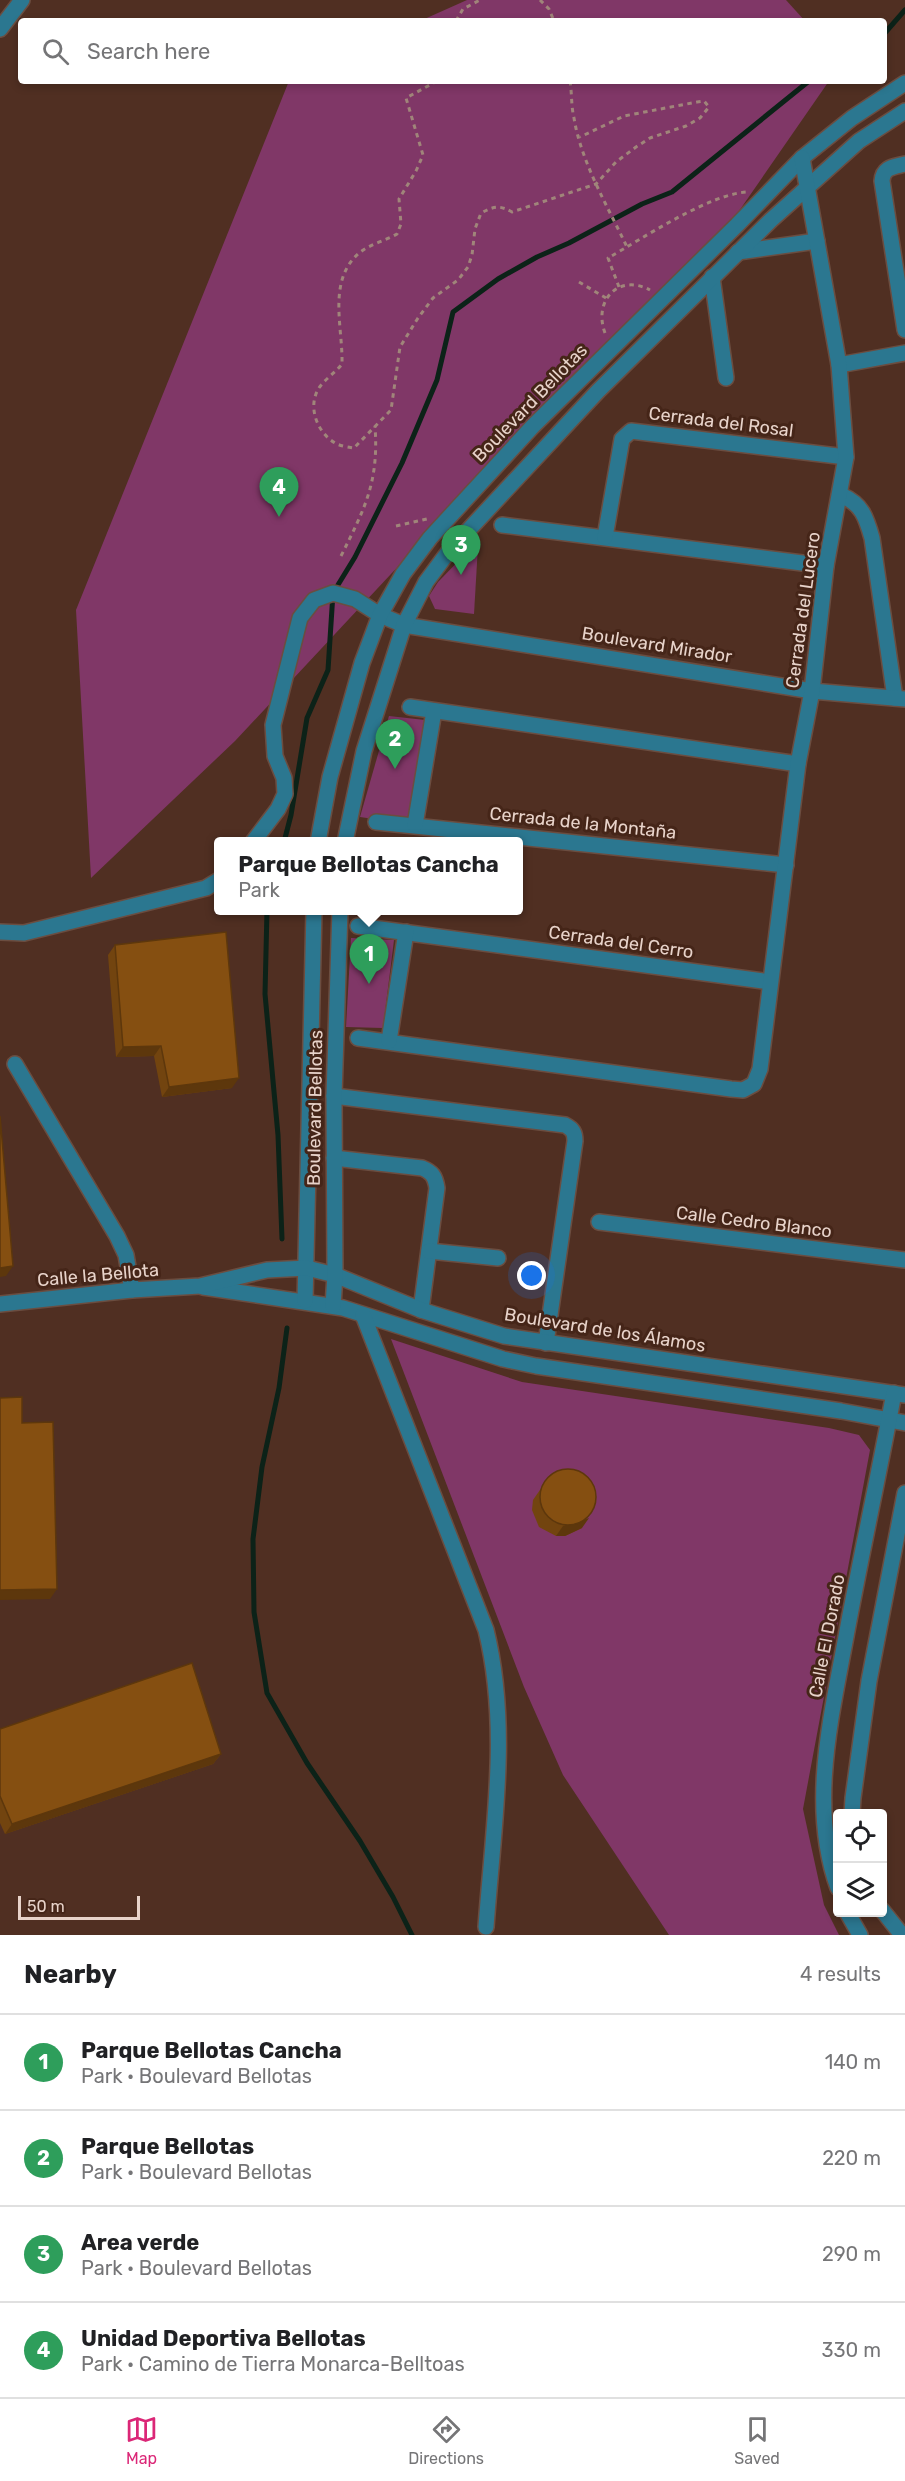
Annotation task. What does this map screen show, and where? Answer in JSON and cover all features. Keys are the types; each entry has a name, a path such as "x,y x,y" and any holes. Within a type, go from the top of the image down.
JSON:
{"street":[{"path":"0,29 22,0"},
{"name":"Boulevard Bellotas","path":"319,837 343,726 362,663 380,615 403,574 430,538 581,376 802,158 852,118 905,83"},
{"path":"346,837 364,752 404,626 426,582 478,518 598,391 712,277 859,141 905,111"},
{"name":"Cerrada del Lucero","path":"389,1041 731,1089 743,1090 754,1084 759,1069 771,982 798,764 812,691 826,566 841,495 846,457 839,365 802,158"},
{"path":"905,164 888,168 883,173 882,181 905,330"},
{"path":"738,252 817,241"},
{"path":"712,277 726,378"},
{"path":"839,365 905,353"},
{"path":"581,376 598,391"},
{"name":"Cerrada del Rosal","path":"605,537 622,439 631,431 846,457"},
{"path":"841,495 861,507 867,518 900,699"},
{"path":"453,513 478,518"},
{"path":"502,525 826,566"},
{"name":"Boulevard Mirador","path":"257,837 278,809 285,794 284,778 275,756 273,725 300,618 314,600 333,593 355,599 380,615 404,626 812,691 900,699"},
{"path":"410,707 798,764"},
{"path":"415,825 434,711"},
{"path":"321,819 348,820"},
{"name":"Cerrada de la Montaña","path":"376,822 786,865"},
{"path":"0,932 24,933 206,888 214,883"},
{"path":"314,917 340,917"},
{"name":"Boulevard Bellotas","path":"305,1301 314,917"},
{"name":"Boulevard Bellotas","path":"333,1306 335,1275 334,1096 340,917"},
{"name":"Cerrada del Cerro","path":"358,926 771,982"},
{"path":"358,1038 389,1041 406,932"},
{"path":"311,1036 336,1038"},
{"path":"15,1064 117,1236 126,1255 132,1290"},
{"path":"334,1096 565,1125 571,1129 575,1134 575,1141 546,1342"},
{"path":"334,1158 422,1168 435,1177 437,1188 421,1310"},
{"name":"Calle Cedro Blanco","path":"599,1222 905,1260"},
{"path":"429,1251 498,1258"},
{"name":"Boulevard de los Álamos","path":"307,1268 335,1275 421,1310 504,1335 900,1394"},
{"name":"Calle la Bellota","path":"0,1304 132,1290 200,1286 267,1270 307,1268"},
{"name":"Calle la Bellota","path":"200,1286 305,1301"},
{"path":"305,1301 333,1306 503,1359 536,1366 905,1423"},
{"path":"363,1315 486,1630 493,1657 500,1728 486,1927"},
{"name":"Calle El Dorado","path":"833,1875 824,1827 823,1781 833,1706 889,1420 900,1394"},
{"path":"853,1809 869,1681 905,1493"},
{"path":"887,1916 902,1935"},
{"path":"849,1917 860,1935"}],"path":[{"path":"458,18 463,9 480,0"},
{"path":"540,0 549,9 553,18"},
{"path":"432,84 406,98 423,155 399,199 401,224 397,234 360,252 347,267 341,284 338,320 342,363 334,375 322,385 314,399 314,415 322,430 335,443 354,448 391,410 400,347 433,298 458,280 468,267 475,229 481,213 501,206 512,212 596,184 616,162 636,147 650,138 686,126 700,118 709,107 704,101 624,116 580,137"},
{"path":"570,84 574,119 596,184 627,248"},
{"path":"619,287 608,258 707,203 737,192 768,193"},
{"path":"579,282 606,298"},
{"path":"615,343 606,334 601,322 601,310 606,298 619,287 630,284 652,291 660,300"},
{"path":"341,556 373,486 377,446 375,425"}],"shaded area":[{"path":"467,0 786,0 802,18 427,18"},
{"path":"288,84 827,84 730,224 531,424 235,741 91,878 76,610"},
{"path":"476,543 478,546 474,614 435,609 429,596 438,582"},
{"path":"389,716 425,720 408,824 360,817"},
{"path":"351,938 394,940 383,1028 346,1027"},
{"path":"391,1339 522,1382 829,1428 859,1435 870,1450 803,1809 824,1905 839,1935 669,1935 563,1775 524,1687"}],"building":[{"path":"226,932 239,1078 169,1087 161,1046 123,1047 115,945"},
{"path":"0,1116 13,1266 0,1268"},
{"path":"22,1397 22,1423 53,1422 57,1589 0,1590 0,1398"},
{"path":"562,1469 574,1469 584,1473 592,1481 596,1497 592,1513 584,1521 574,1525 562,1525 552,1521 544,1513 540,1503 540,1491 544,1481 552,1473"},
{"path":"192,1663 221,1754 12,1824 0,1796 0,1729"}],"waterway":[{"path":"887,31 905,10"},
{"path":"285,837 307,718 328,670 333,593 355,557 402,463 437,380 453,312 498,279 537,257 569,243 642,204 672,192 805,84"},
{"path":"267,915 265,994 278,1135 282,1239"},
{"path":"287,1328 279,1388 262,1467 253,1539 254,1612 267,1693 307,1763 360,1841 412,1935"}],"place":[{"name":"Unidad Deportiva Bellotas","path":"279,517"},
{"name":"Area verde","path":"461,575"},
{"name":"Parque Bellotas","path":"395,769"},
{"name":"Parque Bellotas Cancha","path":"369,984"}]}
